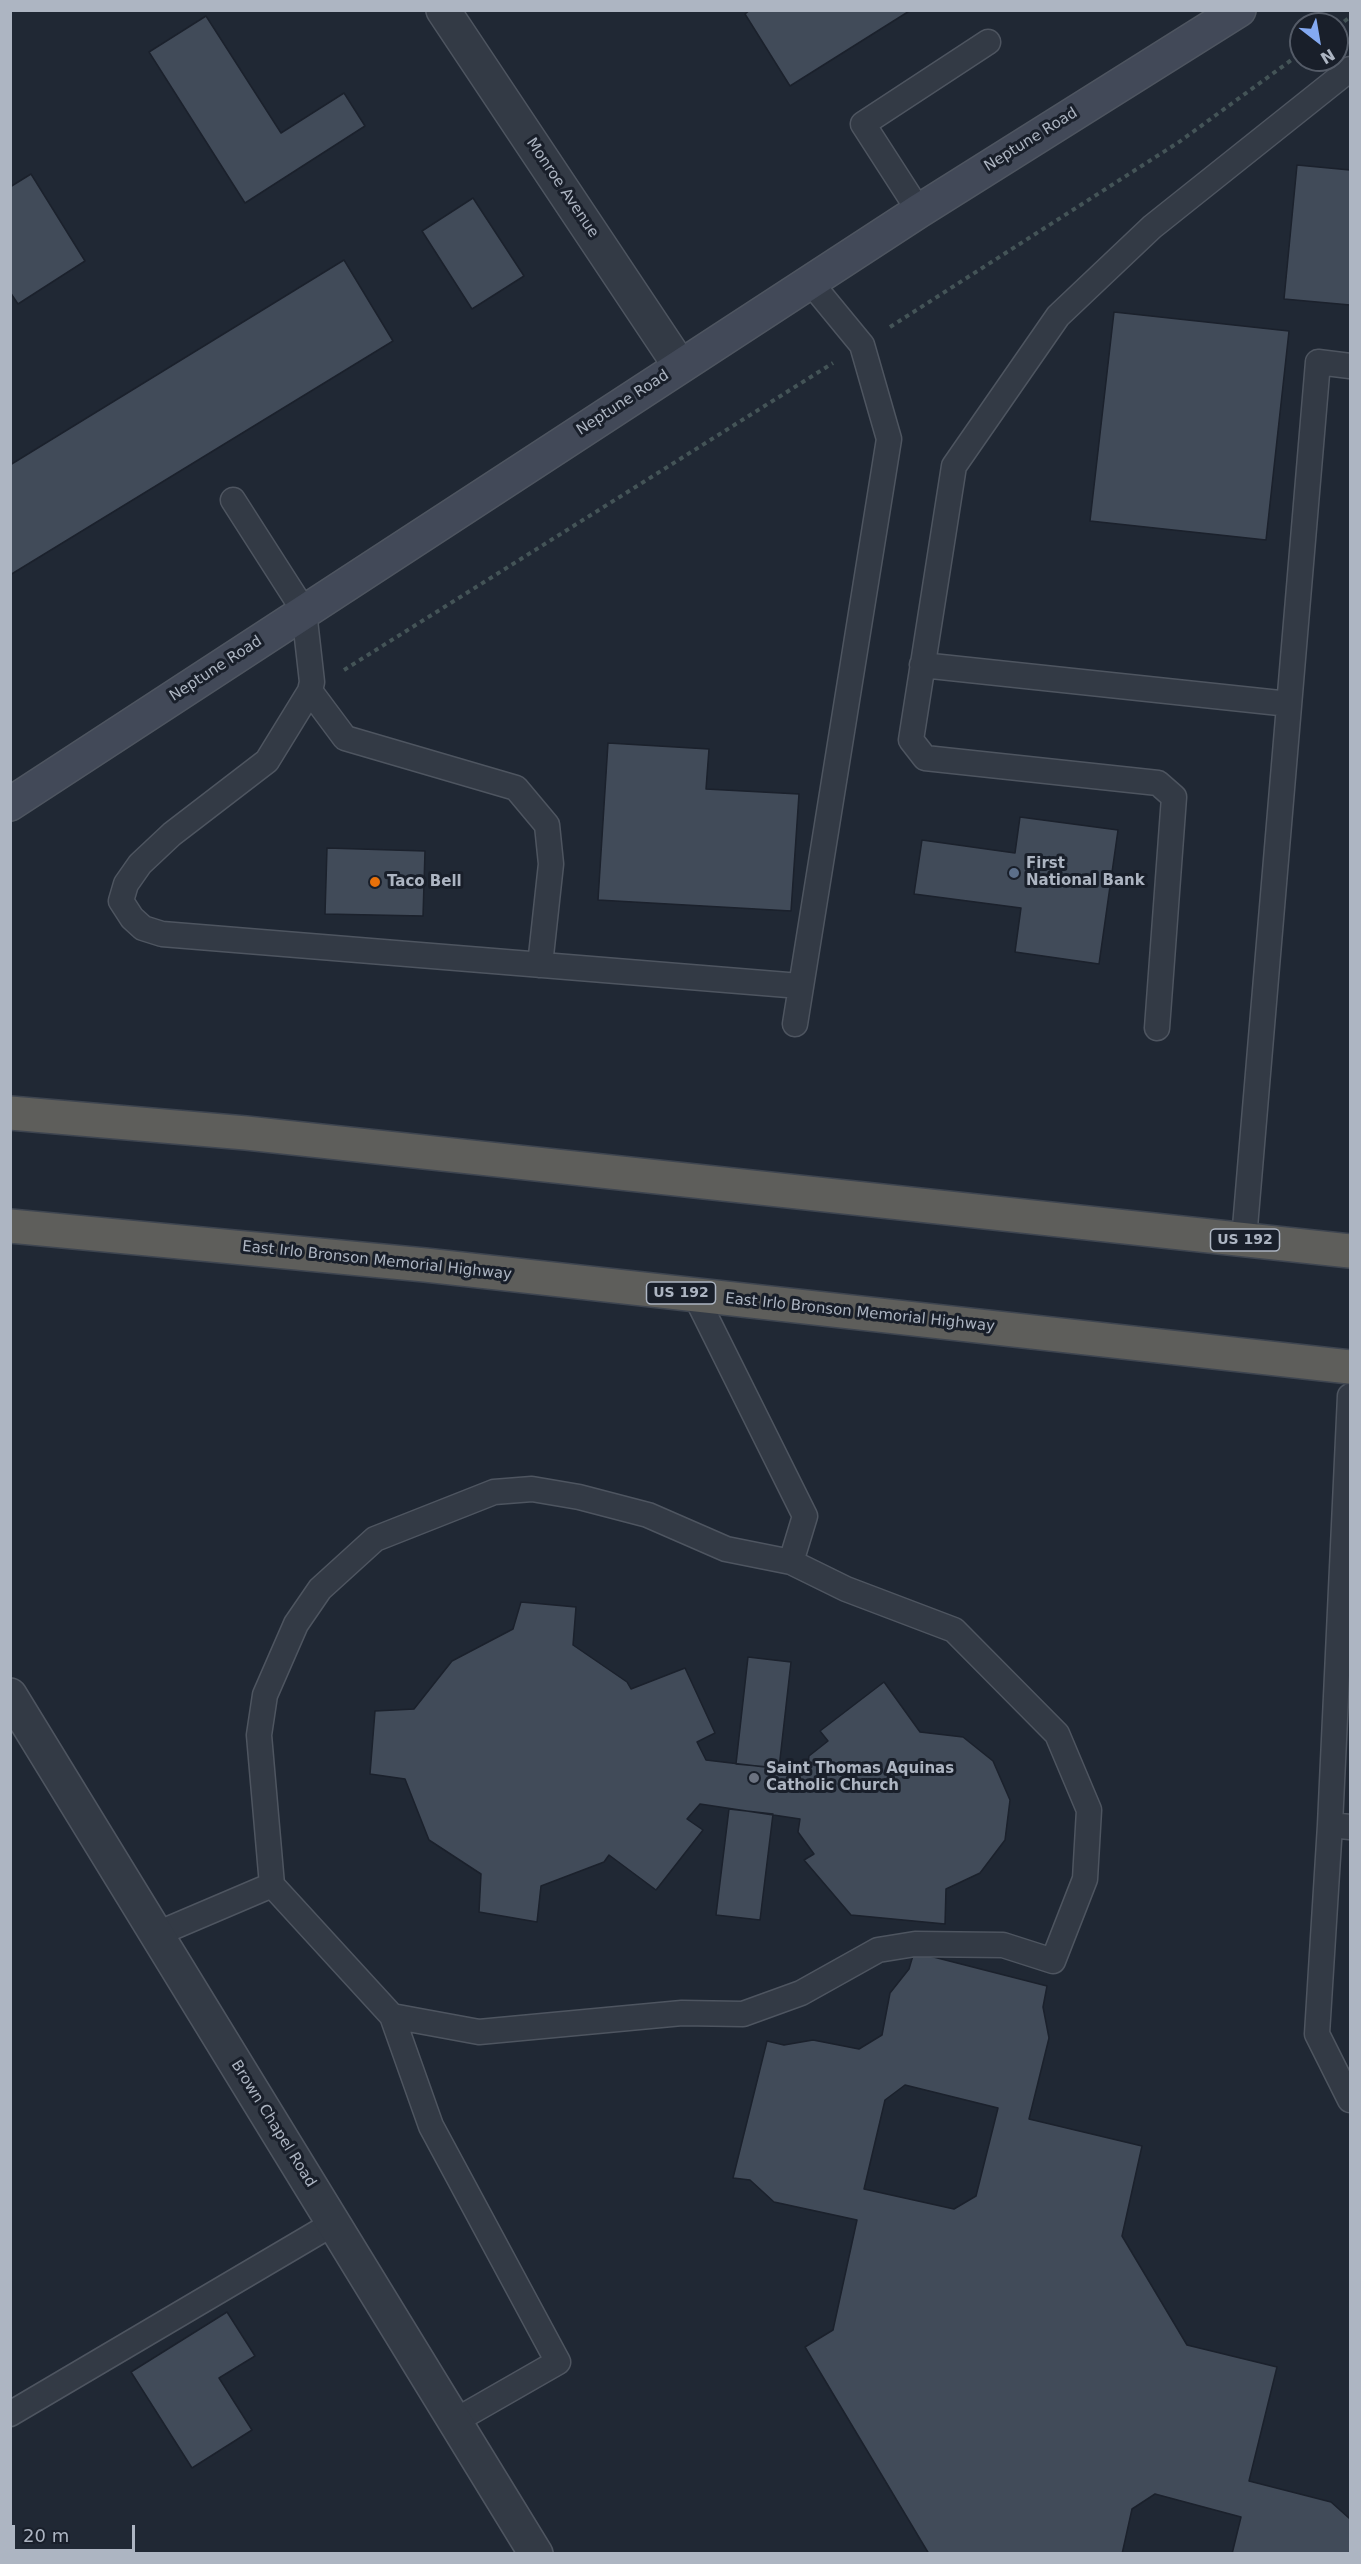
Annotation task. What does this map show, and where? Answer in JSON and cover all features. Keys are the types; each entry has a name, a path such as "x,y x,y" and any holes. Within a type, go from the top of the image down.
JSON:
{"highway":[{"name":"US 192","path":"10,1113 246,1133 1350,1251"},
{"name":"East Irlo Bronson Memorial Highway","path":"10,1226 401,1263 695,1295 1348,1373"}],"main road":[{"name":"Neptune Road","path":"10,804 919,211 1239,10"}],"street":[{"name":"Monroe Avenue","path":"443,10 680,366"},
{"name":"Brown Chapel Road","path":"10,1695 536,2553"}],"lane":[{"path":"919,211 863,124 988,42"},
{"path":"1157,1028 1174,797 1158,783 925,758 911,740 954,466 1058,315 1152,227 1350,69"},
{"path":"795,1024 889,439 862,345 811,282"},
{"path":"1244,1239 1318,362 1350,366"},
{"path":"233,500 304,611 312,682 310,691 267,761 172,834 140,864 126,884 121,901 132,918 143,928 162,934 800,986"},
{"path":"922,665 1289,704"},
{"path":"310,691 345,738 516,788 547,825 550,864 540,965"},
{"path":"695,1295 805,1516 791,1563"},
{"path":"1348,1373 1340,1826 1317,2034 1350,2100"},
{"path":"392,2016 479,2032 682,2013 743,2014 801,1993 878,1950 915,1944 1003,1945 1053,1961 1085,1879 1089,1810 1057,1734 954,1630 846,1589 791,1563 726,1549 648,1515 579,1497 532,1489 494,1492 375,1539 320,1589 296,1624 265,1695 259,1735 272,1885 392,2016 431,2126 558,2362 455,2421"},
{"path":"157,1934 272,1885"},
{"path":"10,2414 334,2223"}],"path":[{"path":"880,333 1179,142 1289,62"},
{"path":"340,672 833,363"}],"building":[{"path":"750,10 911,10 790,86 745,14"},
{"path":"206,16 281,133 344,93 365,126 245,203 149,52"},
{"path":"1297,165 1350,170 1350,305 1284,299"},
{"path":"31,174 85,261 18,304 10,292 10,187"},
{"path":"473,198 524,276 472,309 422,231"},
{"path":"344,260 393,341 10,575 10,465"},
{"path":"1114,312 1289,331 1266,540 1090,521"},
{"path":"608,743 709,749 706,789 799,794 791,911 598,900"},
{"name":"First National Bank","path":"1020,817 1118,830 1099,964 1015,952 1021,908 914,894 922,840 1015,853"},
{"name":"Taco Bell","path":"327,848 425,851 423,916 325,914"},
{"path":"521,1602 576,1607 573,1645 627,1682 631,1689 685,1668 715,1733 697,1742 706,1760 807,1772 809,1756 828,1741 820,1731 884,1682 920,1732 963,1737 993,1761 1010,1800 1005,1840 980,1873 946,1889 945,1924 851,1915 804,1860 814,1854 798,1832 800,1819 700,1804 687,1819 703,1830 656,1890 609,1855 604,1862 541,1886 537,1922 479,1912 481,1874 429,1840 405,1779 370,1774 375,1711 414,1709 452,1661 513,1629"},
{"path":"748,1657 791,1662 779,1768 736,1764"},
{"path":"729,1809 773,1814 760,1920 716,1915"},
{"path":"914,1952 1047,1986 1043,2007 1049,2038 1029,2119 1142,2146 1122,2236 1187,2345 1277,2367 1249,2481 1331,2502 1350,2519 1350,2554 1232,2554 1241,2517 1155,2494 1132,2509 1122,2554 929,2554 805,2347 833,2330 857,2220 774,2202 750,2180 733,2178 767,2041 784,2045 813,2040 859,2049 882,2035 890,1993 909,1969","holes":["905,2085 998,2108 976,2196 954,2209 864,2189 885,2100"]},
{"path":"227,2312 255,2356 219,2378 252,2430 192,2468 131,2372"}],"place":[{"name":"First National Bank","path":"1014,873"},
{"name":"Taco Bell","path":"375,882"},
{"name":"Saint Thomas Aquinas Catholic Church","path":"754,1778"}]}
